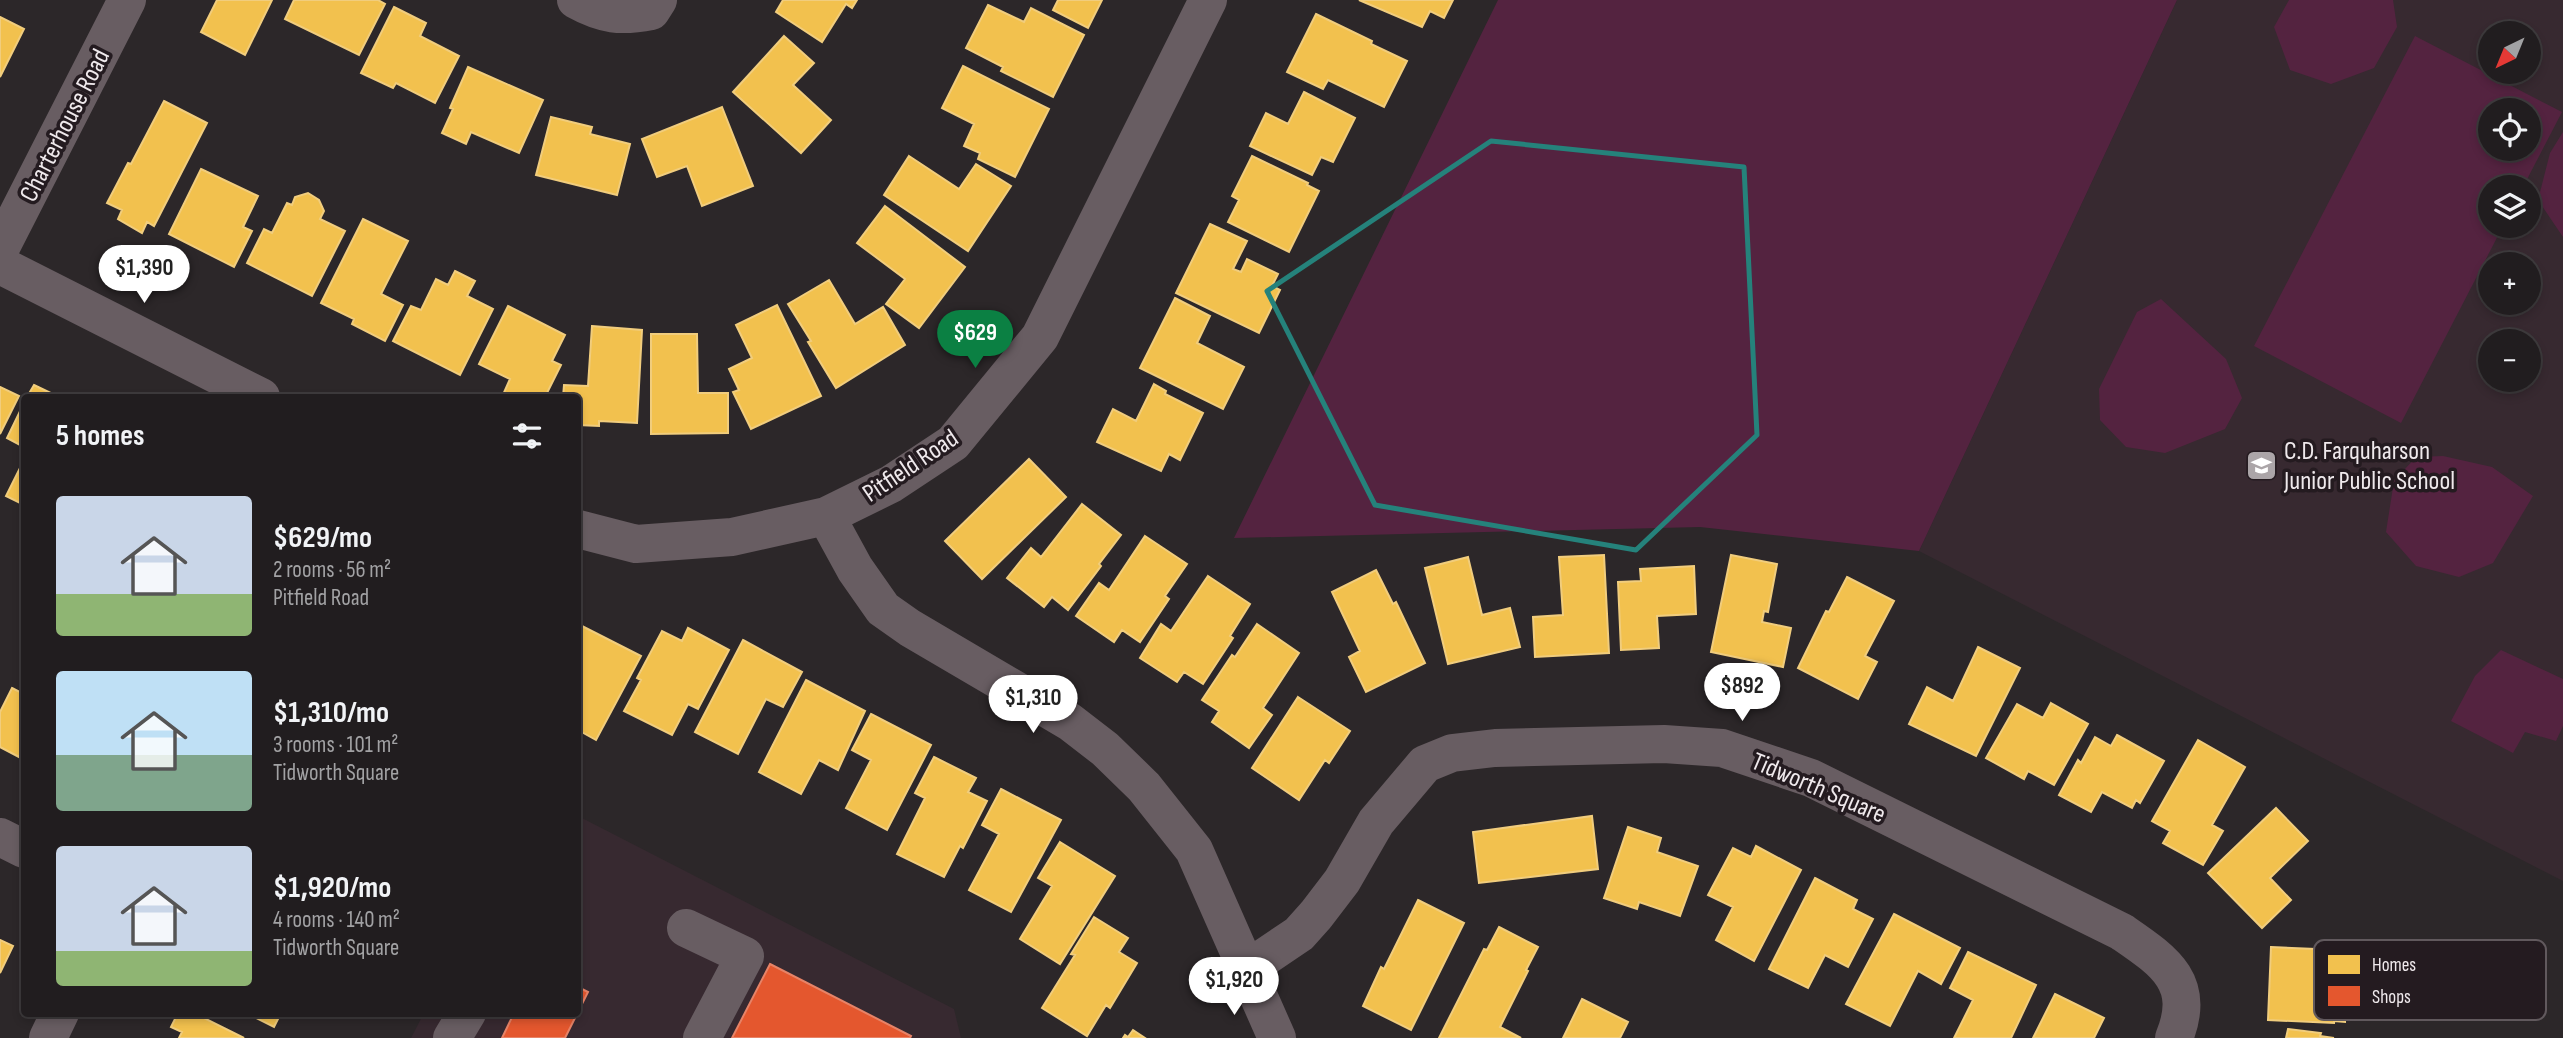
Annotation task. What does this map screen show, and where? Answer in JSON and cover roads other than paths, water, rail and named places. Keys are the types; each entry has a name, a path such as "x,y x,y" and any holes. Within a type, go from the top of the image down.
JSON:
{"street":[{"name":"Charterhouse Road","path":"0,249 127,0"},
{"path":"576,0 597,11 631,15 651,10 658,0"},
{"name":"Pitfield Road","path":"581,530 636,544 732,537 826,516 891,484 953,443 1040,337 1208,0"},
{"path":"0,265 255,394"},
{"path":"826,516 855,569 883,609 910,628 1069,722 1105,749 1144,787 1194,850 1277,1038"},
{"name":"Tidworth Square","path":"1247,969 1299,934 1316,915 1342,881 1376,822 1425,764 1452,753 1495,748 1664,744 1711,747 1722,748 1811,778 2122,932 2153,954 2173,973 2180,989 2181,1019 2174,1038"},
{"path":"0,837 21,848"},
{"path":"686,928 745,956 702,1038"},
{"path":"48,1038 58,1017"},
{"path":"452,1038 465,1017"}],"place":[{"name":"C.D. Farquharson Junior Public School","path":"2261,465"}]}
